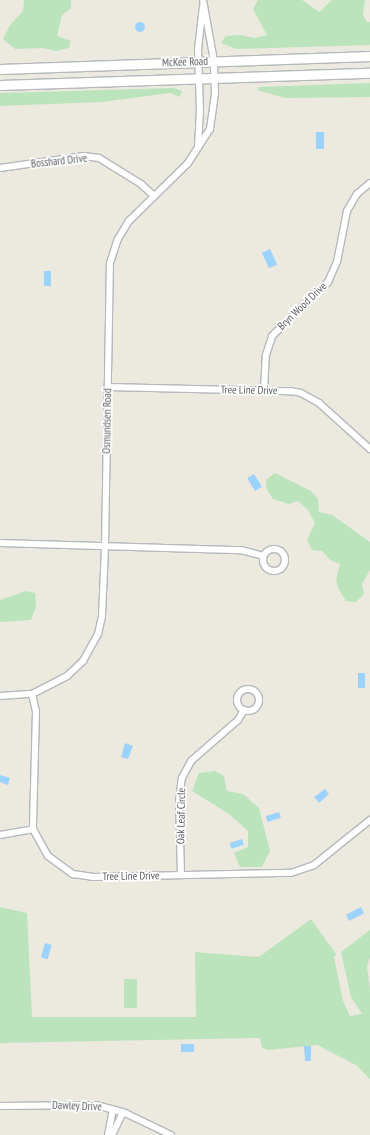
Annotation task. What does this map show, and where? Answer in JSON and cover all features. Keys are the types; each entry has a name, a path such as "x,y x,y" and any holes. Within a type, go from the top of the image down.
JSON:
{"main road":[{"name":"McKee Road","path":"0,69 370,56"},
{"name":"McKee Road","path":"0,85 370,73"}],"street":[{"name":"Osmundsen Road","path":"32,694 67,676 92,648 102,616 105,546 110,263 116,245 125,227 188,163 208,135 211,124 214,61 204,1"},
{"name":"Osmundsen Road","path":"198,147 200,112 198,79 199,29 204,1"},
{"name":"Bosshard Drive","path":"0,168 84,156 99,158 141,184 154,196"},
{"name":"Bryn Wood Drive","path":"264,390 266,355 272,336 328,282 337,262 347,211 357,194 370,183"},
{"name":"Tree Line Drive","path":"108,388 290,391 311,398 370,449"},
{"path":"0,543 241,550 263,556"},
{"name":"Tree Line Drive","path":"32,694 36,711 34,829 48,856 73,874 94,877 283,874 314,865 370,820"},
{"path":"0,696 32,694"},
{"name":"Oak Leaf Circle","path":"181,875 179,801 182,778 195,757 238,720 244,710"},
{"path":"0,835 34,829"},
{"name":"Dawley Drive","path":"0,1106 86,1105 113,1109 123,1112 171,1135"},
{"path":"108,1135 113,1109"},
{"path":"112,1135 123,1112"}],"green space":[{"path":"24,0 71,0 71,8 62,15 57,36 71,41 69,48 56,51 43,48 15,49 3,39 10,25 23,11"},
{"path":"258,0 302,0 319,12 332,0 365,0 363,15 367,22 370,22 370,45 237,49 221,43 226,36 241,35 254,38 267,35 253,9"},
{"path":"370,83 370,97 285,98 257,90 259,87"},
{"path":"174,88 182,91 180,97 170,93 102,102 0,106 0,93"},
{"path":"275,473 311,491 318,499 319,512 332,515 370,542 370,570 362,584 364,594 356,602 346,601 338,588 336,579 340,564 330,560 322,551 312,550 307,540 315,523 308,510 298,501 289,504 273,499 267,490 266,480"},
{"path":"26,591 35,593 36,607 31,620 0,622 0,600"},
{"path":"215,771 224,776 227,791 243,794 259,808 270,851 262,867 240,867 234,853 248,847 248,831 229,814 192,791 199,773"},
{"path":"0,907 27,913 32,1017 196,1017 195,952 259,957 311,919 336,954 334,957 343,1001 350,1016 362,1014 351,997 341,952 370,930 370,957 367,967 370,989 370,1079 356,1065 317,1045 268,1050 262,1048 260,1038 0,1043"},
{"path":"124,979 137,979 137,1008 124,1008"}],"water":[{"path":"138,22 142,22 145,27 142,32 138,32 135,29 135,25"},
{"path":"316,132 324,132 324,149 316,149"},
{"path":"270,249 277,264 269,268 262,253"},
{"path":"44,271 51,271 51,286 44,286"},
{"path":"254,474 262,487 255,491 247,478"},
{"path":"358,673 365,673 365,688 358,688"},
{"path":"125,743 133,746 128,759 121,757"},
{"path":"0,775 10,778 8,785 0,782"},
{"path":"325,789 329,794 319,803 314,797"},
{"path":"279,812 281,818 268,822 266,816"},
{"path":"242,839 244,845 231,849 230,843"},
{"path":"361,907 364,913 349,921 346,915"},
{"path":"45,943 52,945 48,959 41,957"},
{"path":"181,1044 194,1044 194,1052 181,1052"},
{"path":"304,1046 311,1046 311,1061 305,1061"}]}
